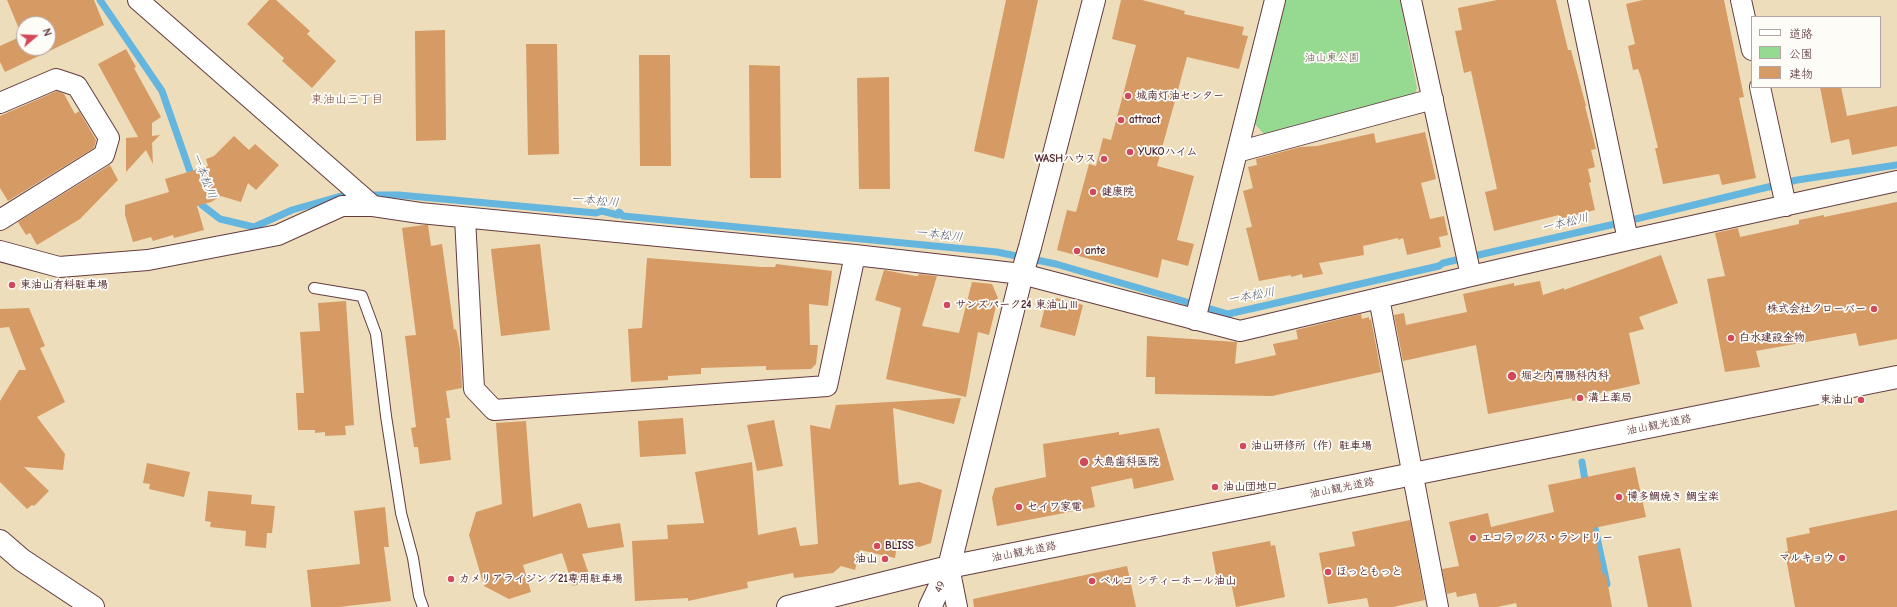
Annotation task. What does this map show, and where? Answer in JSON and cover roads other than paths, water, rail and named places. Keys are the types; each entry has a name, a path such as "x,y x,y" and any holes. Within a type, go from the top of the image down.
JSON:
{"main road":[{"name":"49","path":"930,607 949,567 1022,274 1094,0"},
{"name":"油山観光道路","path":"788,607 949,567 1897,377"},
{"path":"0,541 22,560 88,606"}],"street":[{"path":"138,0 371,204"},
{"path":"1196,316 1275,0"},
{"path":"1411,0 1470,272"},
{"path":"1578,0 1626,229"},
{"path":"1741,0 1751,45"},
{"path":"0,103 56,79 77,86 109,138 104,155 0,220"},
{"path":"1760,88 1785,201"},
{"path":"1237,152 1433,99"},
{"path":"0,251 59,267 148,260 278,235 342,206 371,204 465,218 855,255 1022,274 1196,316 1240,331 1379,298 1626,229 1897,181"},
{"path":"465,218 474,389 494,410 827,386 855,255"},
{"path":"1379,298 1438,607"},
{"path":"949,567 957,607"}],"lane":[{"path":"314,288 362,296 376,334 386,416 401,513 413,558 422,607"}],"waterway":[{"name":"一本松川","path":"100,0 162,91 193,180"},
{"name":"一本松川","path":"368,195 399,195 596,213 602,211 618,215 619,212 623,216 997,252 1056,264 1228,314 1439,266 1443,263 1615,224 1797,180 1897,165"},
{"name":"一本松川","path":"199,197 202,205 220,219 254,227 292,210 341,196 355,196"},
{"path":"1582,462 1586,486"},
{"path":"1593,519 1607,584"}],"place":[{"name":"城南灯油センター","path":"1128,96"},
{"name":"attract","path":"1121,120"},
{"name":"YUKOハイム","path":"1130,152"},
{"name":"WASHハウス","path":"1104,159"},
{"name":"健康院","path":"1093,192"},
{"name":"ante","path":"1077,251"},
{"name":"東油山有料駐車場","path":"12,285"},
{"name":"サンズパーク24 東油山Ⅲ","path":"947,305"},
{"name":"株式会社クローバー","path":"1874,309"},
{"name":"白水建設金物","path":"1731,338"},
{"name":"堀之内胃腸科内科","path":"1512,376"},
{"name":"溝上薬局","path":"1580,398"},
{"name":"東油山","path":"1861,400"},
{"name":"油山研修所（作）駐車場","path":"1243,446"},
{"name":"大島歯科医院","path":"1084,462"},
{"name":"油山団地口","path":"1215,487"},
{"name":"博多鯛焼き 鯛宝楽","path":"1619,497"},
{"name":"セイワ家電","path":"1019,507"},
{"name":"エコラックス・ランドリー","path":"1473,538"},
{"name":"BLISS","path":"877,546"},
{"name":"マルキョウ","path":"1842,558"},
{"name":"油山","path":"885,559"},
{"name":"ほっともっと","path":"1328,572"},
{"name":"カメリアライジング21専用駐車場","path":"451,579"},
{"name":"ベルコ シティーホール油山","path":"1092,581"}],"district":[{"name":"東油山三丁目","path":"347,100"}],"park label":[{"name":"油山東公園","path":"1332,58"}]}
